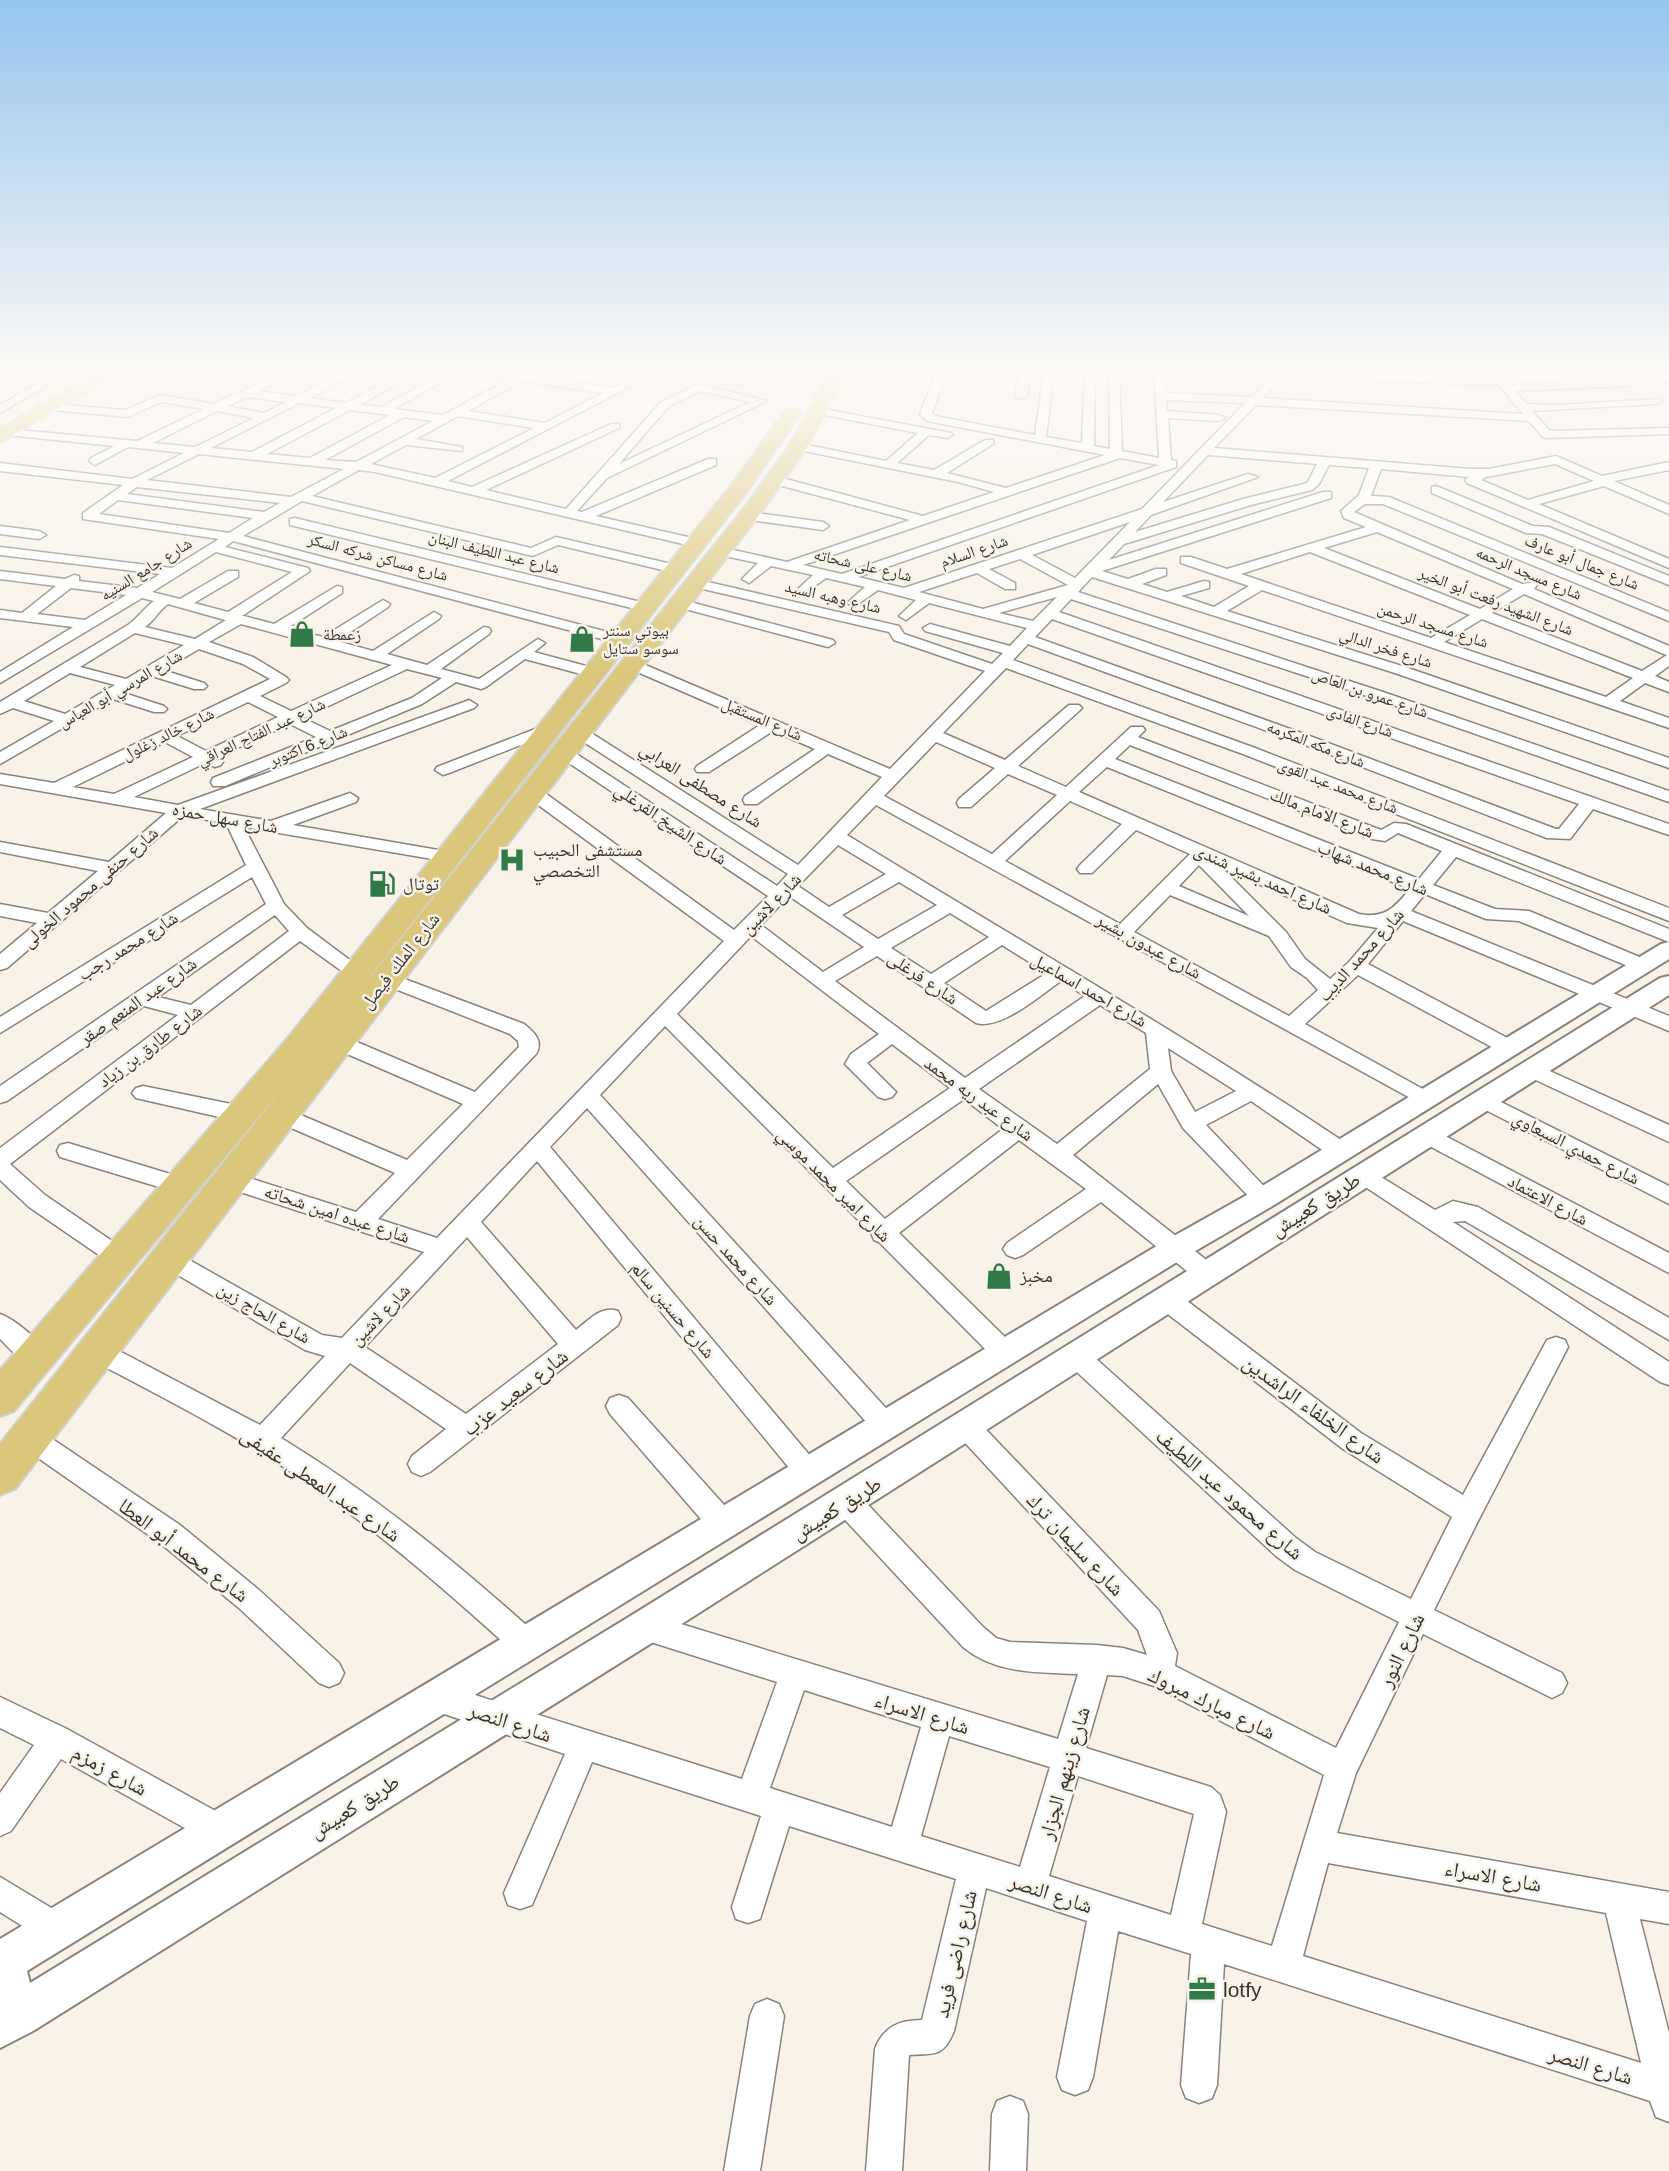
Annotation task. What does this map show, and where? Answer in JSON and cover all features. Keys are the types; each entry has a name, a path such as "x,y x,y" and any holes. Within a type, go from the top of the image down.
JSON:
{"main road":[{"name":"شارع الملك فيصل","path":"744,509 760,472"},
{"name":"شارع الملك فيصل","path":"0,1399 182,1186 450,856 532,792 564,738 624,651 683,585 708,547 780,472"},
{"name":"شارع الملك فيصل","path":"0,1476 387,979 491,825 564,738 592,672 624,651 644,607 683,585"}],"street":[{"path":"48,472 295,499 533,552 554,541 683,585 828,643"},
{"path":"114,496 153,472"},
{"name":"شارع جامع السنيه","path":"0,678 266,516 346,472"},
{"name":"شارع على شحاته","path":"392,472 439,481 984,612 1022,644"},
{"path":"439,481 456,472"},
{"path":"476,490 514,472"},
{"path":"569,513 604,472"},
{"path":"599,478 611,472"},
{"path":"584,516 686,472"},
{"path":"927,472 1007,492"},
{"path":"788,566 1065,472"},
{"path":"843,578 1163,472"},
{"path":"854,603 869,584 1165,472"},
{"name":"شارع لاشين","path":"262,1440 537,1147 1079,585 1148,510 1173,472"},
{"path":"1120,541 1247,502 1308,487 1318,472"},
{"path":"1364,500 1373,472"},
{"path":"1480,472 1489,473"},
{"path":"1493,472 1471,480 1669,564"},
{"path":"1584,472 1669,510"},
{"path":"1527,504 1641,472"},
{"name":"شارع السلام","path":"906,592 1252,477"},
{"path":"775,480 922,520"},
{"path":"1436,490 1531,530 1544,530 1669,580"},
{"path":"984,612 1079,585 1125,558 1327,495"},
{"path":"114,496 266,516"},
{"name":"شارع مساكن شركه السكر","path":"114,496 88,514 93,519 232,537 624,651"},
{"name":"شارع مسجد الرحمه","path":"1364,500 1347,513 1375,528 1669,651"},
{"name":"شارع جمال أبو عارف","path":"1364,500 1385,500 1669,617"},
{"path":"1655,504 1669,501"},
{"path":"744,509 822,526"},
{"name":"شارع عبد اللطيف البنان","path":"295,522 644,607"},
{"path":"1227,574 1375,528"},
{"path":"0,530 39,534"},
{"name":"شارع المرسي أبو العباس","path":"0,759 194,645 303,571 214,548"},
{"name":"شارع الشهيد رفعت أبو الخير","path":"1311,548 1669,687"},
{"path":"0,551 174,572"},
{"path":"1021,554 1079,585"},
{"path":"24,578 53,558"},
{"name":"شارع مسجد الرحمن","path":"1186,560 1669,723"},
{"path":"748,579 769,561"},
{"path":"25,617 95,562"},
{"path":"978,568 1010,586"},
{"path":"1432,643 1556,570"},
{"path":"1128,584 1161,572"},
{"path":"805,589 824,573"},
{"path":"182,604 233,574"},
{"path":"0,575 141,593 482,684 538,643"},
{"name":"شارع فخر الدالي","path":"1079,585 1128,584 1400,670 1669,763"},
{"name":"شارع وهبه السيد","path":"683,585 894,629 898,637 1022,644"},
{"name":"شارع عمرو بن العاص","path":"1079,585 1381,696 1669,797"},
{"path":"1167,596 1204,585"},
{"path":"1215,612 1261,585"},
{"path":"276,629 337,590"},
{"path":"906,616 927,598"},
{"path":"6,706 133,628 147,618 149,611 166,599"},
{"path":"325,642 383,604"},
{"path":"0,614 87,625"},
{"path":"375,656 434,616"},
{"path":"133,628 194,645"},
{"path":"930,628 1022,644"},
{"path":"429,670 484,631"},
{"name":"شارع مكه المكرمه","path":"1022,644 1289,733 1553,834 1564,835 1590,802"},
{"name":"شارع الفادى","path":"1022,644 1590,802 1667,826"},
{"name":"شارع محمد عبد القوى","path":"1022,644 1249,751 1669,915"},
{"name":"شارع خالد زغلول","path":"55,789 281,680 254,663 194,645"},
{"name":"شارع المستقبل","path":"624,651 893,776"},
{"path":"523,654 592,672"},
{"path":"1609,702 1669,659"},
{"name":"شارع عبد الفتاح العراقي","path":"116,799 405,664"},
{"path":"68,668 128,684"},
{"path":"151,671 200,686"},
{"name":"شارع 6 اكتوبر","path":"158,806 417,701 454,677"},
{"path":"112,694 159,709"},
{"path":"248,696 329,737"},
{"path":"180,810 469,705"},
{"path":"6,706 67,720"},
{"path":"965,803 1074,708"},
{"path":"703,769 774,723"},
{"name":"شارع الامام مالك","path":"1104,760 1133,734 1378,835 1385,836 1397,827 1669,936"},
{"name":"شارع احمد بشير شندى","path":"934,735 1008,765 1196,852 1354,919 1374,923 1397,916 1411,917 1669,1024"},
{"path":"165,736 239,774"},
{"path":"443,769 564,738"},
{"name":"شارع الشيخ الفرغلي","path":"564,738 789,885"},
{"name":"شارع مصطفى العرابي","path":"564,738 789,885"},
{"path":"751,800 828,747"},
{"path":"994,862 1104,760"},
{"name":"شارع محمد شهاب","path":"1104,760 1496,916 1513,913 1521,915 1660,966"},
{"name":"شارع سهل حمزه","path":"0,779 450,856"},
{"name":"شارع عبد ريه محمد","path":"532,792 743,933 821,981 1018,1129 1058,1155 1206,1273"},
{"name":"شارع عبدون بشير","path":"874,797 1423,1098"},
{"path":"272,826 350,798"},
{"name":"شارع حنفى محمود الخولى","path":"0,964 180,810"},
{"path":"232,819 276,906 300,932 357,973"},
{"path":"1086,869 1135,822"},
{"name":"شارع احمد اسماعيل","path":"836,836 1000,938 1155,1028 1254,1091 1339,1150"},
{"path":"0,847 113,868"},
{"name":"شارع محمد الديب","path":"1292,1026 1356,966 1453,849"},
{"path":"1123,932 1167,887 1196,852 1279,936 1298,963 1314,974 1330,992"},
{"name":"شارع محمد رجب","path":"0,1026 255,867"},
{"path":"828,915 898,875"},
{"name":"شارع فرغلى","path":"789,885 828,915 987,1019 1060,973"},
{"path":"1167,887 1279,936"},
{"name":"شارع عبد المنعم صقر","path":"0,1096 276,906"},
{"path":"821,981 949,906"},
{"path":"0,910 52,920"},
{"name":"شارع طارق بن زياد","path":"0,1160 300,932"},
{"path":"931,983 1000,938"},
{"path":"1356,966 1508,1047"},
{"name":"طريق كعبيش","path":"1,1963 1175,1249 1264,1198 1597,993 1660,966"},
{"name":"طريق كعبيش","path":"9,2021 846,1502 1074,1355 1632,1008 1660,966"},
{"path":"361,1222 529,1049 528,1038 517,1030 387,979"},
{"path":"830,1181 1099,996"},
{"path":"142,999 194,1012"},
{"name":"شارع امير محمد موسي","path":"665,1014 882,1234 1004,1353"},
{"path":"1155,1028 1161,1071 1191,1123 1264,1198"},
{"path":"885,1092 855,1063 892,1034"},
{"path":"338,1042 479,1102"},
{"path":"1531,1070 1669,1134"},
{"path":"1058,1155 1161,1071"},
{"path":"1191,1123 1254,1091"},
{"path":"143,1093 241,1114"},
{"name":"شارع محمد حسن","path":"588,1095 885,1425"},
{"name":"شارع حمدي السبعاوي","path":"1483,1100 1669,1196"},
{"path":"281,1115 411,1171"},
{"path":"882,1234 1018,1129"},
{"name":"شارع الاعتماد","path":"1428,1135 1669,1265"},
{"name":"شارع حسنين سالم","path":"537,1147 808,1472"},
{"path":"68,1151 182,1186"},
{"path":"0,1167 37,1201 120,1258"},
{"path":"1363,1174 1669,1375"},
{"name":"شارع عبده امين شحاته","path":"230,1180 443,1249"},
{"path":"1015,1249 1100,1191"},
{"path":"1435,1222 1453,1210 1471,1213 1669,1330"},
{"path":"467,1222 575,1346"},
{"name":"شارع الحاج زين","path":"169,1259 314,1343 330,1348 348,1349 467,1429"},
{"name":"شارع الخلفاء الراشدين","path":"1165,1298 1352,1441 1468,1512"},
{"name":"شارع سعيد عزب","path":"421,1464 608,1318"},
{"path":"0,1324 35,1356"},
{"name":"شارع النور","path":"1283,1968 1317,1845 1342,1768 1468,1512 1556,1347"},
{"name":"شارع عبد المعطى عفيفى","path":"97,1351 262,1440 334,1487 405,1540 526,1644"},
{"name":"شارع محمود عبد اللطيف","path":"1074,1355 1286,1547 1305,1561 1552,1684"},
{"path":"619,1406 723,1524"},
{"name":"شارع سليمان ترك","path":"965,1425 1149,1621 1162,1653 1160,1674"},
{"name":"شارع محمد أبو العطا","path":"30,1438 170,1535 249,1599 329,1673"},
{"name":"شارع مبارك مبروك","path":"846,1502 973,1637 988,1649 1010,1656 1123,1662 1160,1674 1342,1768"},
{"name":"شارع الاسراء","path":"645,1627 1200,1798 1209,1806 1210,1812 1196,1939"},
{"name":"شارع زينهم الجزار","path":"1031,1887 1097,1659"},
{"path":"748,1907 765,1804 795,1674"},
{"name":"شارع النصر","path":"438,1698 1196,1939 1667,2096"},
{"name":"شارع زمزم","path":"0,1712 219,1830"},
{"path":"902,1846 939,1718"},
{"path":"0,1820 56,1740"},
{"path":"520,1894 583,1746"},
{"name":"شارع الاسراء","path":"1317,1845 1669,1908"},
{"name":"شارع راضى فريد","path":"884,2171 892,2049 896,2041 902,2038 931,2038 937,2031 974,1869"},
{"path":"0,1893 56,1930"},
{"path":"1619,1899 1667,2096"},
{"path":"1075,2077 1105,1910"},
{"path":"1196,1939 1199,2085"},
{"path":"1,1963 9,2021"},
{"path":"742,2171 767,2016"},
{"path":"1008,2171 1010,2115"}],"place":[{"name":"زعمطة","path":"302,634"},
{"name":"بيوتي سنتر سوسو ستايل","path":"582,639"},
{"name":"مستشفى الحبيب التخصصي","path":"512,860"},
{"name":"توتال","path":"382,884"},
{"name":"مخبز","path":"999,1276"},
{"name":"lotfy","path":"1202,1989"}]}
